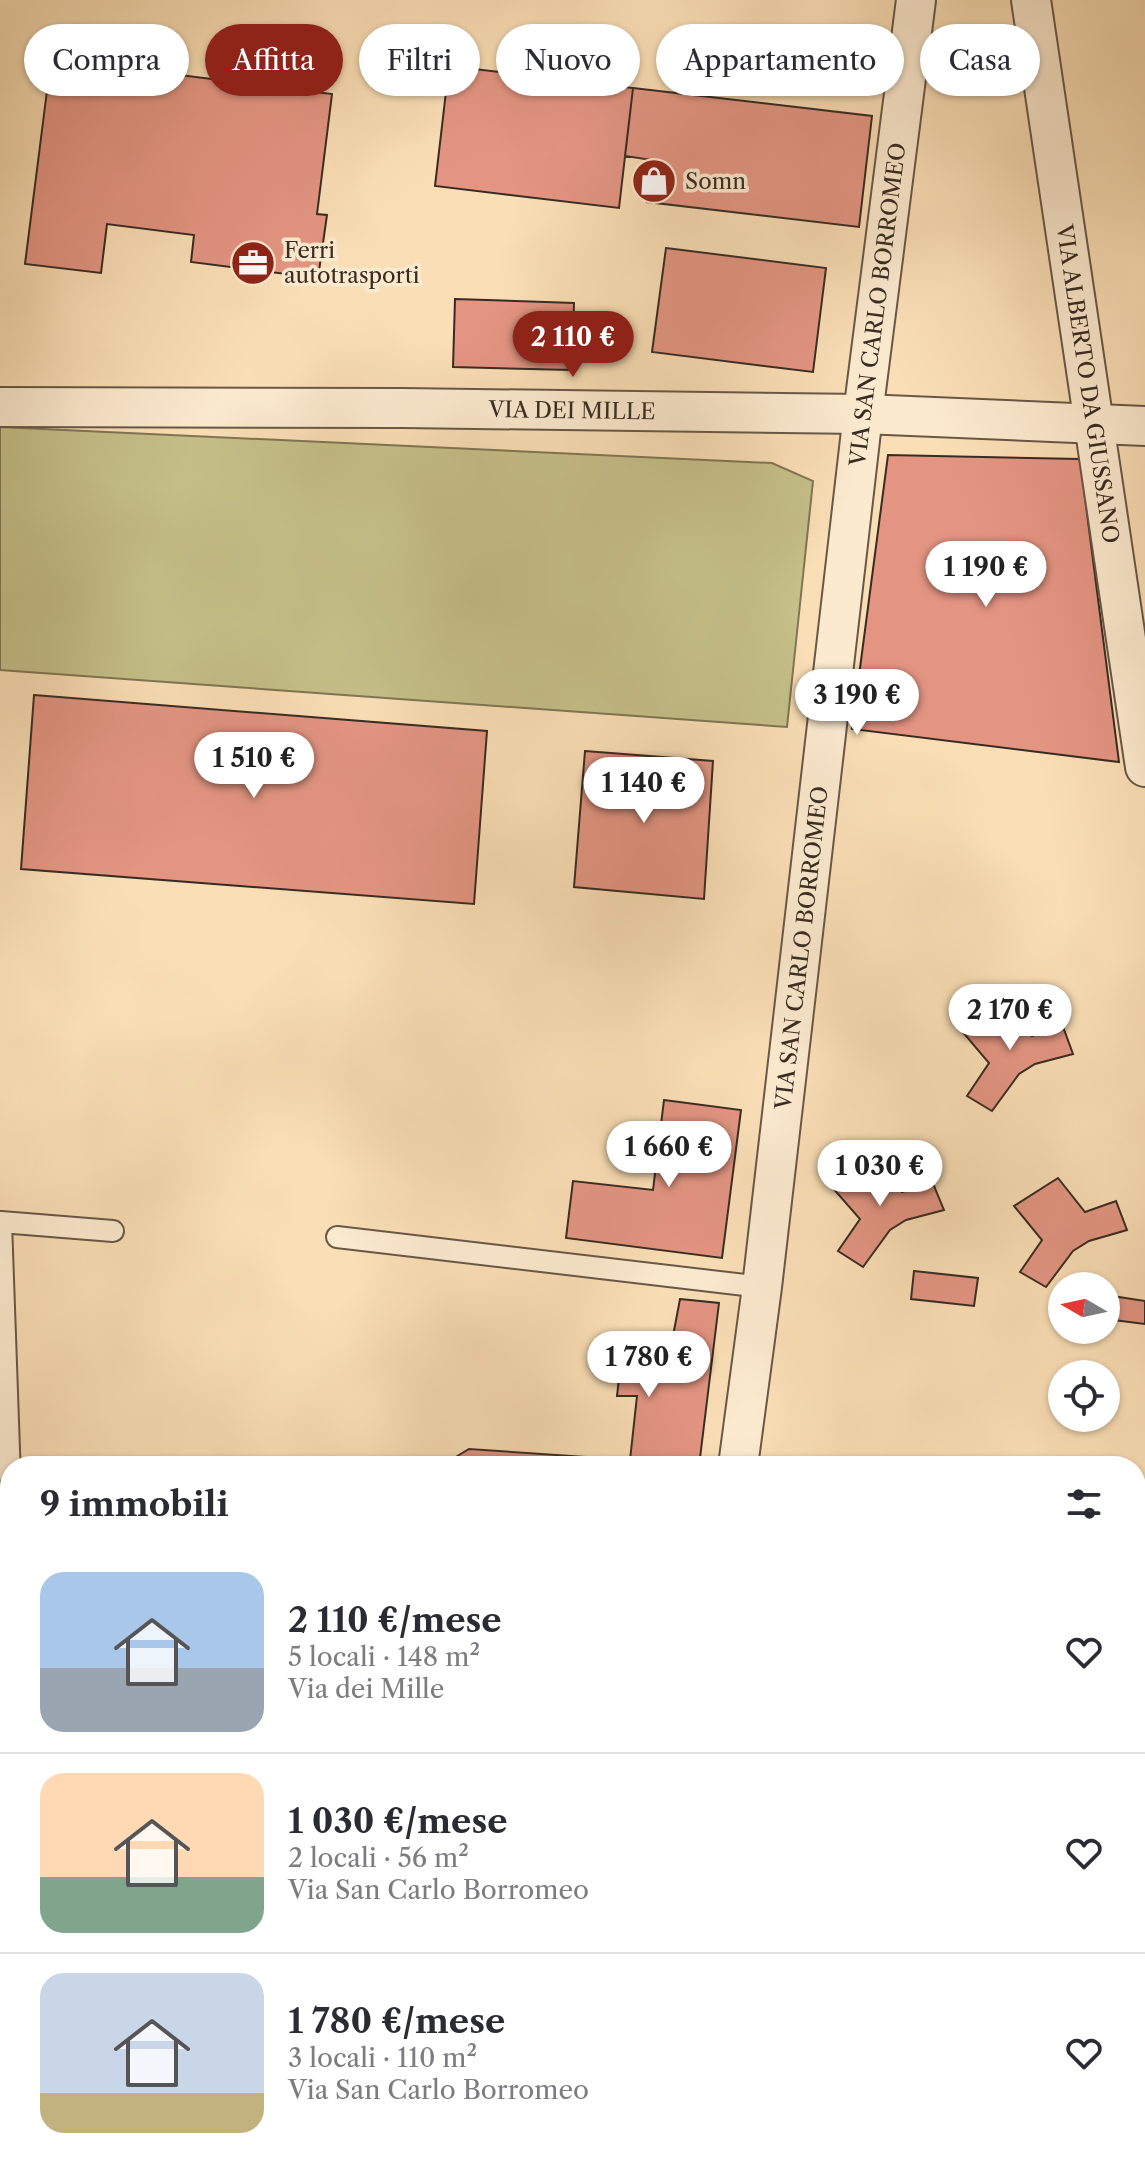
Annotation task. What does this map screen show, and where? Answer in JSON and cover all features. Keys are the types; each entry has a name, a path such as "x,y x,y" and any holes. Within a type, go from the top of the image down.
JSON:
{"street":[{"name":"VIA SAN CARLO BORROMEO","path":"739,1456 762,1287 863,414 916,0"},
{"name":"VIA ALBERTO DA GIUSSANO","path":"1031,0 1145,767"},
{"name":"VIA DEI MILLE","path":"0,407 863,414 1145,426"}],"lane":[{"path":"9,1456 1,1222 113,1231"},
{"path":"337,1237 762,1287"}],"shaded area":[{"path":"0,427 772,463 813,481 787,727 0,670"}],"building":[{"path":"480,70 496,72 496,96 632,96 619,208 435,186 446,96 480,96"},
{"path":"189,76 205,78 205,96 332,96 317,214 327,215 318,278 191,262 194,235 107,224 101,273 25,264 46,96 189,96"},
{"path":"640,89 656,91 656,96 701,96 872,116 859,227 647,202 652,160 625,156 632,96 640,96"},
{"path":"666,248 826,268 813,372 652,352"},
{"path":"455,299 574,303 572,370 453,367"},
{"path":"888,455 1080,459 1119,762 852,729"},
{"path":"34,695 487,731 474,904 21,869"},
{"path":"585,751 713,761 704,899 574,887"},
{"path":"1004,1002 1032,1036 1062,1024 1073,1054 1035,1064 1019,1074 992,1111 967,1096 989,1063 961,1030"},
{"path":"664,1100 741,1110 722,1258 566,1238 573,1181 653,1190"},
{"path":"875,1158 902,1192 932,1181 944,1210 906,1220 890,1230 863,1267 838,1251 860,1219 831,1186"},
{"path":"1058,1178 1085,1212 1116,1201 1127,1230 1089,1241 1073,1251 1057,1272 1048,1272 1046,1287 1020,1272 1042,1240 1014,1206"},
{"path":"914,1271 978,1278 974,1306 911,1299"},
{"path":"1120,1297 1145,1301 1145,1324 1120,1321"},
{"path":"680,1299 719,1303 700,1456 630,1456 637,1396 617,1396 622,1351 630,1351 632,1335 673,1336"},
{"path":"469,1449 571,1456 457,1456"}],"place":[{"name":"Somn","path":"654,181"},
{"name":"Ferri autotrasporti","path":"253,263"}]}
